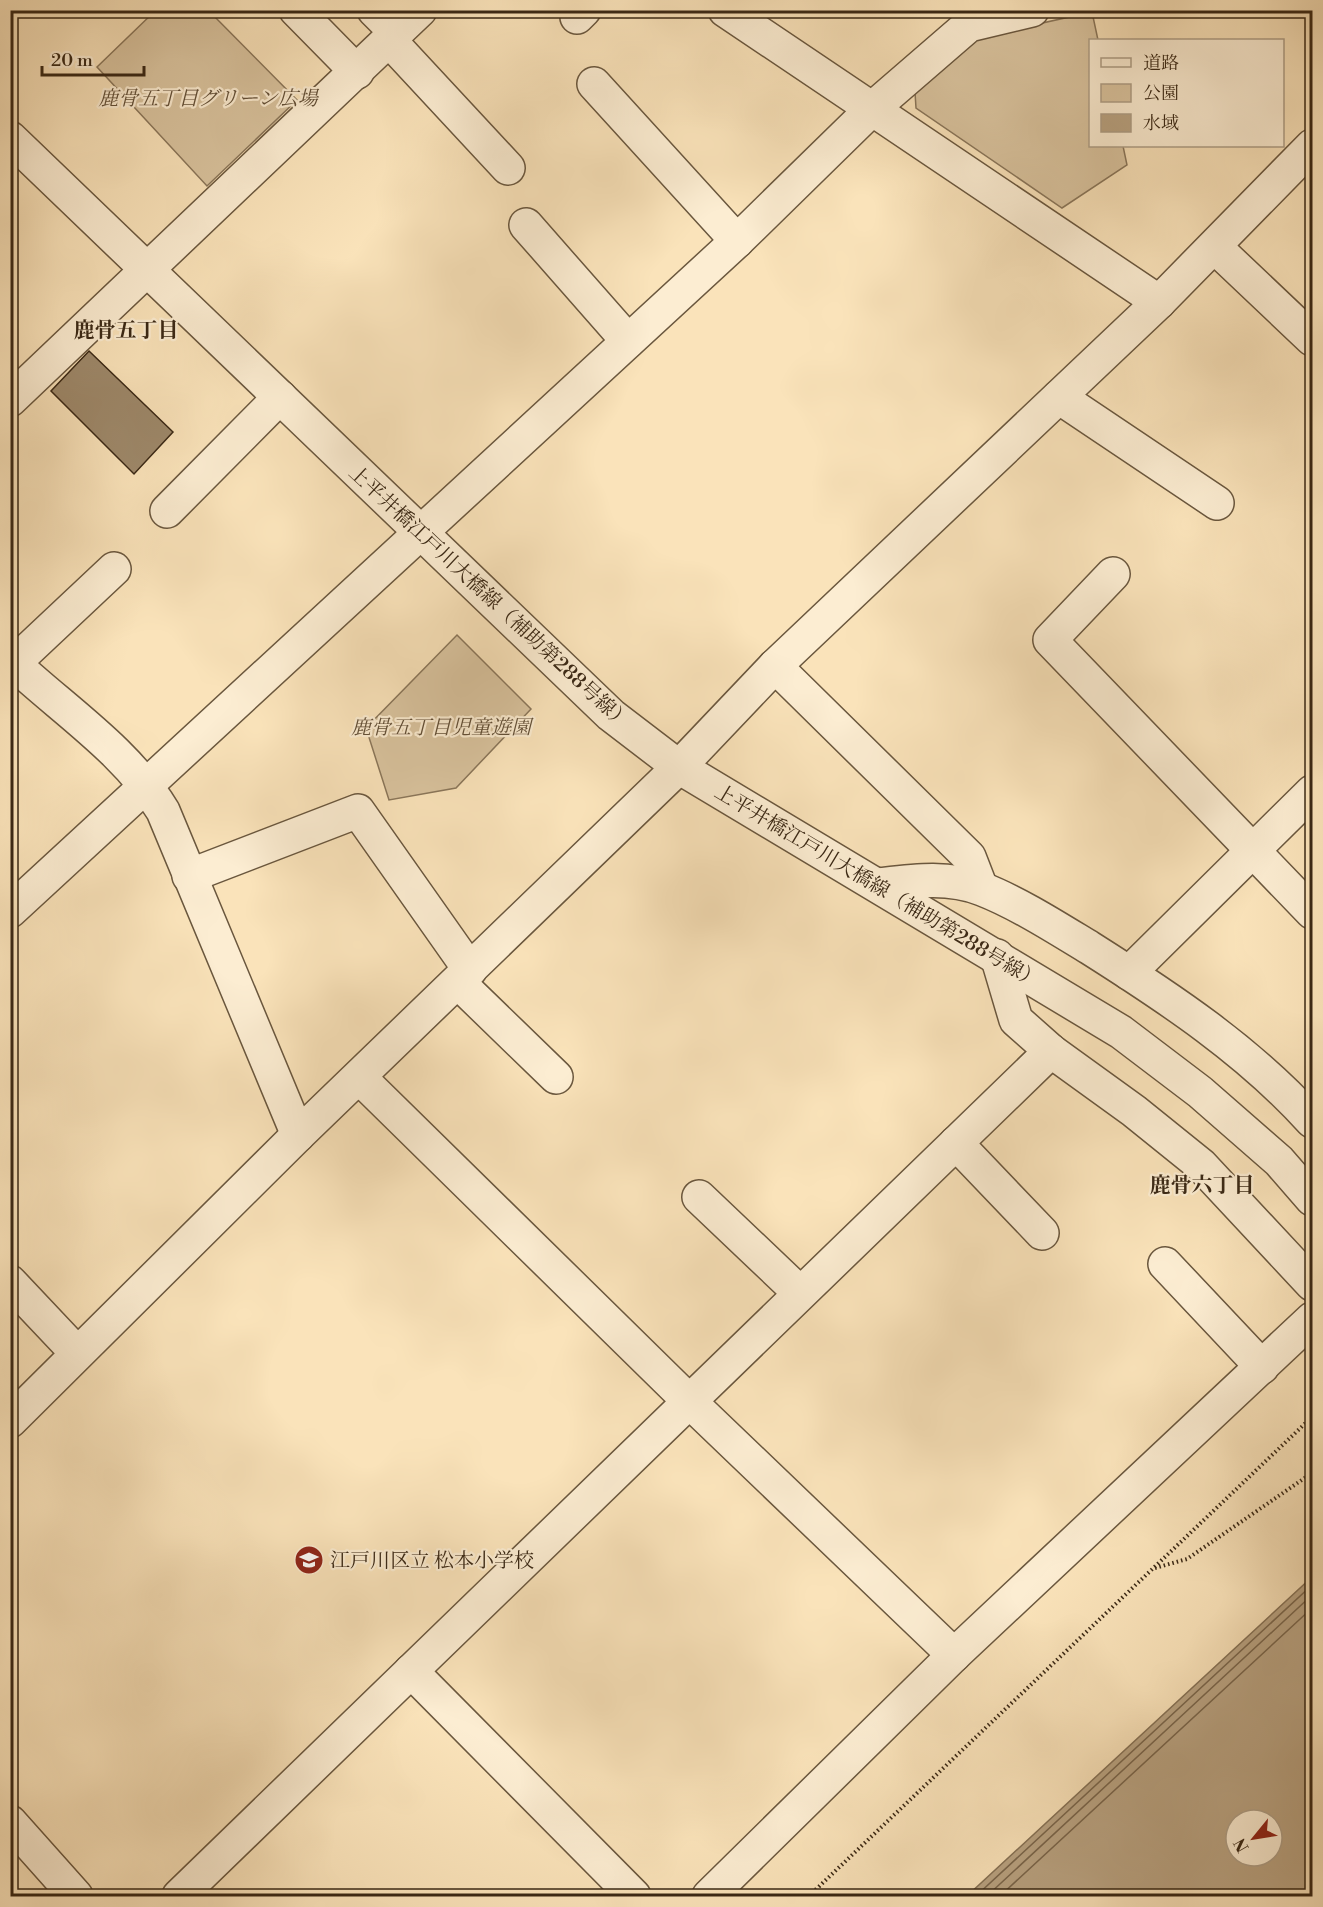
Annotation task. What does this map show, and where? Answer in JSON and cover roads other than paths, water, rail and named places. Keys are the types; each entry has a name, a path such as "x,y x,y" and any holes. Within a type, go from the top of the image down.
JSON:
{"street":[{"path":"296,10 357,72"},
{"path":"374,10 393,37 508,168"},
{"path":"10,400 420,10"},
{"path":"725,10 1159,302"},
{"path":"10,911 737,241 873,108 969,25 1032,10"},
{"path":"594,84 737,241"},
{"path":"10,1421 298,1135 360,1078 679,767 774,666 1159,302 1312,146"},
{"name":"上平井橋江戸川大橋線（補助第288号線）","path":"15,151 149,270 611,715 679,767 1121,1032 1200,1092 1279,1161 1312,1199"},
{"path":"526,225 628,341"},
{"path":"1215,247 1312,339"},
{"path":"167,511 280,397"},
{"path":"1059,397 1217,503"},
{"path":"114,568 12,661 125,762 147,786 163,811 298,1135"},
{"path":"1113,574 1050,640 1312,912"},
{"path":"774,666 969,856 981,888"},
{"path":"1129,973 1312,792"},
{"path":"189,876 358,811 464,976 556,1077"},
{"path":"878,885 932,879 981,888 1063,932 1129,973 1225,1040 1309,1110"},
{"path":"997,956 1016,1020 1051,1051 1134,1111 1201,1165 1312,1284"},
{"path":"179,1896 1051,1051"},
{"path":"360,1078 689,1401 954,1655"},
{"path":"956,1143 1042,1233"},
{"path":"699,1197 800,1293"},
{"path":"1165,1263 1263,1367"},
{"path":"10,1282 77,1353"},
{"path":"710,1896 954,1655 1263,1367 1312,1318"},
{"path":"411,1671 634,1896"},
{"path":"10,1822 76,1896"}],"water":[{"path":"1312,1577 1312,1896 967,1896"}],"place":[{"name":"江戸川区立 松本小学校","path":"309,1560"}],"district":[{"name":"鹿骨五丁目","path":"126,330"},
{"name":"鹿骨六丁目","path":"1202,1185"}],"park label":[{"name":"鹿骨五丁目グリーン広場","path":"208,98"},
{"name":"鹿骨五丁目児童遊園","path":"441,727"}]}
